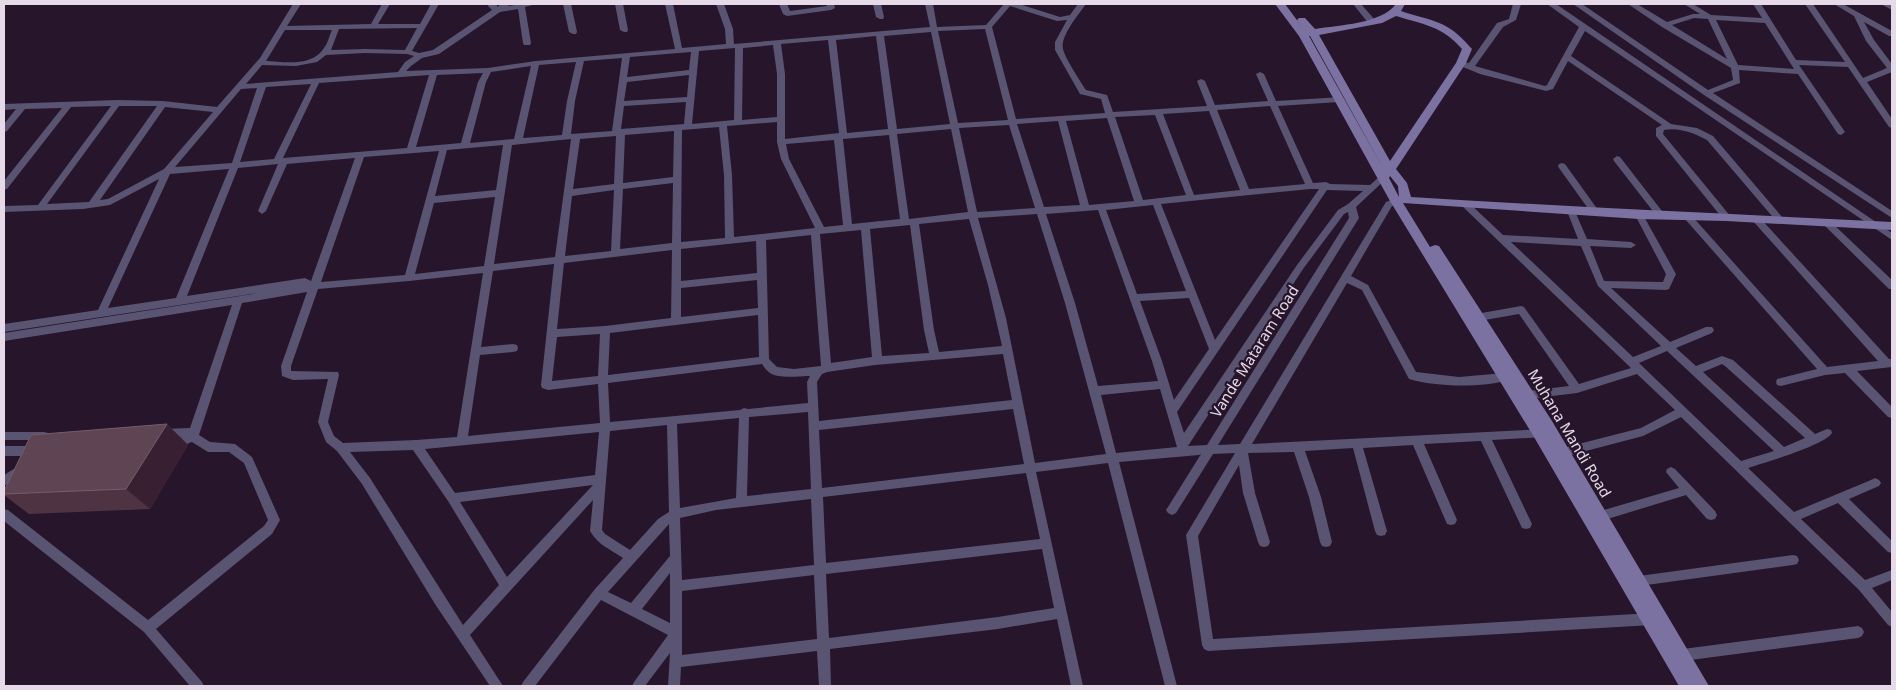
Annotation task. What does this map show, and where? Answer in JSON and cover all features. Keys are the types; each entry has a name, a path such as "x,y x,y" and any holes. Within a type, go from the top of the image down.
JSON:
{"main road":[{"path":"1280,4 1308,34 1339,99 1386,174"},
{"path":"1290,4 1400,200 1504,377 1545,433 1655,619 1688,686"},
{"path":"1308,34 1382,20 1398,8"},
{"name":"Vande Mataram Road","path":"1386,174 1466,64 1467,49 1453,33 1398,8"},
{"path":"1400,200 1639,216 1726,217 1892,226"},
{"name":"Muhana Mandi Road","path":"1400,200 1479,317 1528,395 1545,433 1563,452 1639,581 1655,619 1683,655 1701,686"}],"street":[{"path":"101,313 167,171 260,63 297,4"},
{"path":"372,27 386,4"},
{"path":"407,52 435,4"},
{"path":"400,74 408,64 422,56 436,52 494,6 506,4"},
{"path":"494,6 532,4"},
{"path":"567,4 573,32"},
{"path":"619,4 624,30"},
{"path":"669,4 679,51"},
{"path":"720,4 729,28 730,47"},
{"path":"783,4 787,14 831,8 830,4"},
{"path":"876,4 880,17"},
{"path":"929,4 973,215 993,285 1077,686"},
{"path":"240,87 400,74 488,70 581,59 777,44 934,29 988,27 1008,4"},
{"path":"1012,4 1060,19 1074,14"},
{"path":"1034,4 1074,14"},
{"path":"1082,4 1074,14 1059,42 1059,50 1082,92 1089,95 1102,95 1112,114 1140,204"},
{"path":"1357,4 1372,22"},
{"path":"1517,4 1512,20 1500,25 1466,64 1517,82 1546,89 1550,87 1568,57 1583,27"},
{"path":"1551,4 1892,237"},
{"path":"1577,4 1707,93 1892,215"},
{"path":"1632,4 1735,67 1800,72"},
{"path":"1688,4 1710,18 1735,67 1737,81 1707,93"},
{"path":"1756,4 1841,132"},
{"path":"1809,4 1892,125"},
{"path":"1838,4 1892,34"},
{"path":"1885,4 1892,8"},
{"path":"521,6 527,43"},
{"path":"1857,14 1870,41 1892,69 1862,81"},
{"path":"1665,25 1693,16 1767,21"},
{"path":"282,28 423,26"},
{"path":"988,27 1012,122 1039,211 1070,302 1170,686"},
{"path":"260,63 296,64 312,61 324,53 336,28"},
{"path":"880,34 894,132 935,357"},
{"path":"832,39 848,228"},
{"path":"777,44 781,74 781,142 785,160 818,231 822,370 812,382 825,686"},
{"path":"738,122 739,46"},
{"path":"676,321 678,179 694,50"},
{"path":"324,53 365,51 407,52 422,56"},
{"path":"615,254 619,104 626,56"},
{"path":"1568,57 1669,126"},
{"path":"581,59 571,101 568,193 559,260 548,386 603,381 764,360"},
{"path":"1793,62 1851,65"},
{"path":"462,440 500,193 536,63"},
{"path":"465,145 482,82 488,70"},
{"path":"623,80 692,72"},
{"path":"412,150 434,73"},
{"path":"1260,74 1310,186"},
{"path":"262,211 280,161 316,81"},
{"path":"1201,81 1246,193"},
{"path":"180,301 235,165 262,86"},
{"path":"619,104 689,99"},
{"path":"781,142 955,126 1339,99"},
{"path":"4,107 117,103 163,104 220,110"},
{"path":"40,208 117,103"},
{"path":"92,205 163,104"},
{"path":"4,187 68,105"},
{"path":"4,129 23,106"},
{"path":"1158,111 1191,197"},
{"path":"1061,118 1085,208"},
{"path":"4,209 92,205 120,198 167,171 780,119"},
{"path":"723,124 728,176 730,240"},
{"path":"1726,217 1659,134 1660,128 1669,126 1694,130 1710,138 1780,220"},
{"path":"409,278 444,147"},
{"path":"360,154 286,366 286,373 292,376 334,375 323,422 330,439 341,448 366,482 497,686"},
{"path":"1617,159 1662,216"},
{"path":"1562,166 1595,212"},
{"name":"Vande Mataram Road","path":"1183,448 1300,267 1341,212 1351,206 1386,174"},
{"path":"568,193 678,179"},
{"path":"1172,411 1326,185"},
{"path":"4,337 302,290 314,286 409,278 730,240 973,215 1140,204 1191,197 1310,186 1326,185 1371,188"},
{"path":"430,200 500,193"},
{"path":"1400,200 1389,204 1242,448 1192,535 1208,646 1655,619"},
{"path":"1156,202 1214,350"},
{"path":"1465,204 1793,517 1863,586 1892,621"},
{"name":"Vande Mataram Road","path":"1172,510 1354,218 1351,206"},
{"path":"1101,207 1164,385 1183,448"},
{"path":"1571,211 1601,284 1783,453"},
{"path":"1601,284 1666,286 1671,274 1639,216"},
{"path":"1688,217 1825,371"},
{"path":"1757,220 1890,363"},
{"path":"1828,224 1892,286"},
{"path":"865,227 877,361"},
{"path":"761,238 764,360 774,371 781,373 822,370 877,361 1006,350"},
{"path":"1500,238 1631,245"},
{"path":"676,284 762,276"},
{"path":"1345,277 1365,288 1413,376 1439,381 1473,382 1504,377"},
{"path":"4,328 305,282 314,286"},
{"path":"1134,298 1191,294"},
{"path":"193,437 238,300"},
{"path":"1479,317 1521,310 1577,389"},
{"path":"552,333 605,330 763,311"},
{"path":"605,330 603,381 605,427 596,530 601,538 631,557"},
{"path":"1528,395 1577,389 1635,366 1667,347 1709,330"},
{"path":"476,352 513,348"},
{"path":"1696,371 1722,360 1729,363 1814,439"},
{"path":"1781,382 1825,371 1890,363"},
{"path":"1847,368 1892,414"},
{"path":"1094,390 1164,385"},
{"path":"814,426 1018,404"},
{"path":"341,448 416,445 744,412 813,407"},
{"path":"1563,452 1643,432 1684,411"},
{"path":"741,502 744,412"},
{"path":"672,420 677,633 674,686"},
{"path":"148,628 268,530 274,520 248,460 231,448 208,447 188,432 153,438"},
{"path":"527,686 599,593 662,523 674,514 741,502 816,492 1183,448 1298,447 1485,438 1545,433"},
{"path":"1739,466 1783,453 1827,433"},
{"path":"4,436 53,436"},
{"path":"1485,438 1526,524"},
{"path":"1417,441 1451,520"},
{"path":"1357,444 1381,531"},
{"path":"416,445 452,498 506,585"},
{"path":"1298,447 1315,497 1326,542"},
{"path":"1242,448 1249,493 1264,542"},
{"path":"4,451 49,452 4,480"},
{"path":"1671,472 1711,516"},
{"path":"462,634 600,482"},
{"path":"452,498 600,482"},
{"path":"1793,517 1875,483"},
{"path":"1601,516 1688,490"},
{"path":"1840,498 1892,548"},
{"path":"4,514 148,628 198,686"},
{"path":"676,586 821,570 898,559 965,554 1046,543"},
{"path":"633,610 676,557"},
{"path":"1639,581 1793,560"},
{"path":"1863,586 1892,575"},
{"path":"599,593 677,633"},
{"path":"676,662 998,623 1061,612"},
{"path":"1683,655 1858,632"},
{"path":"638,686 677,633"}],"building":[{"path":"167,424 126,489 4,494 31,435"}]}
